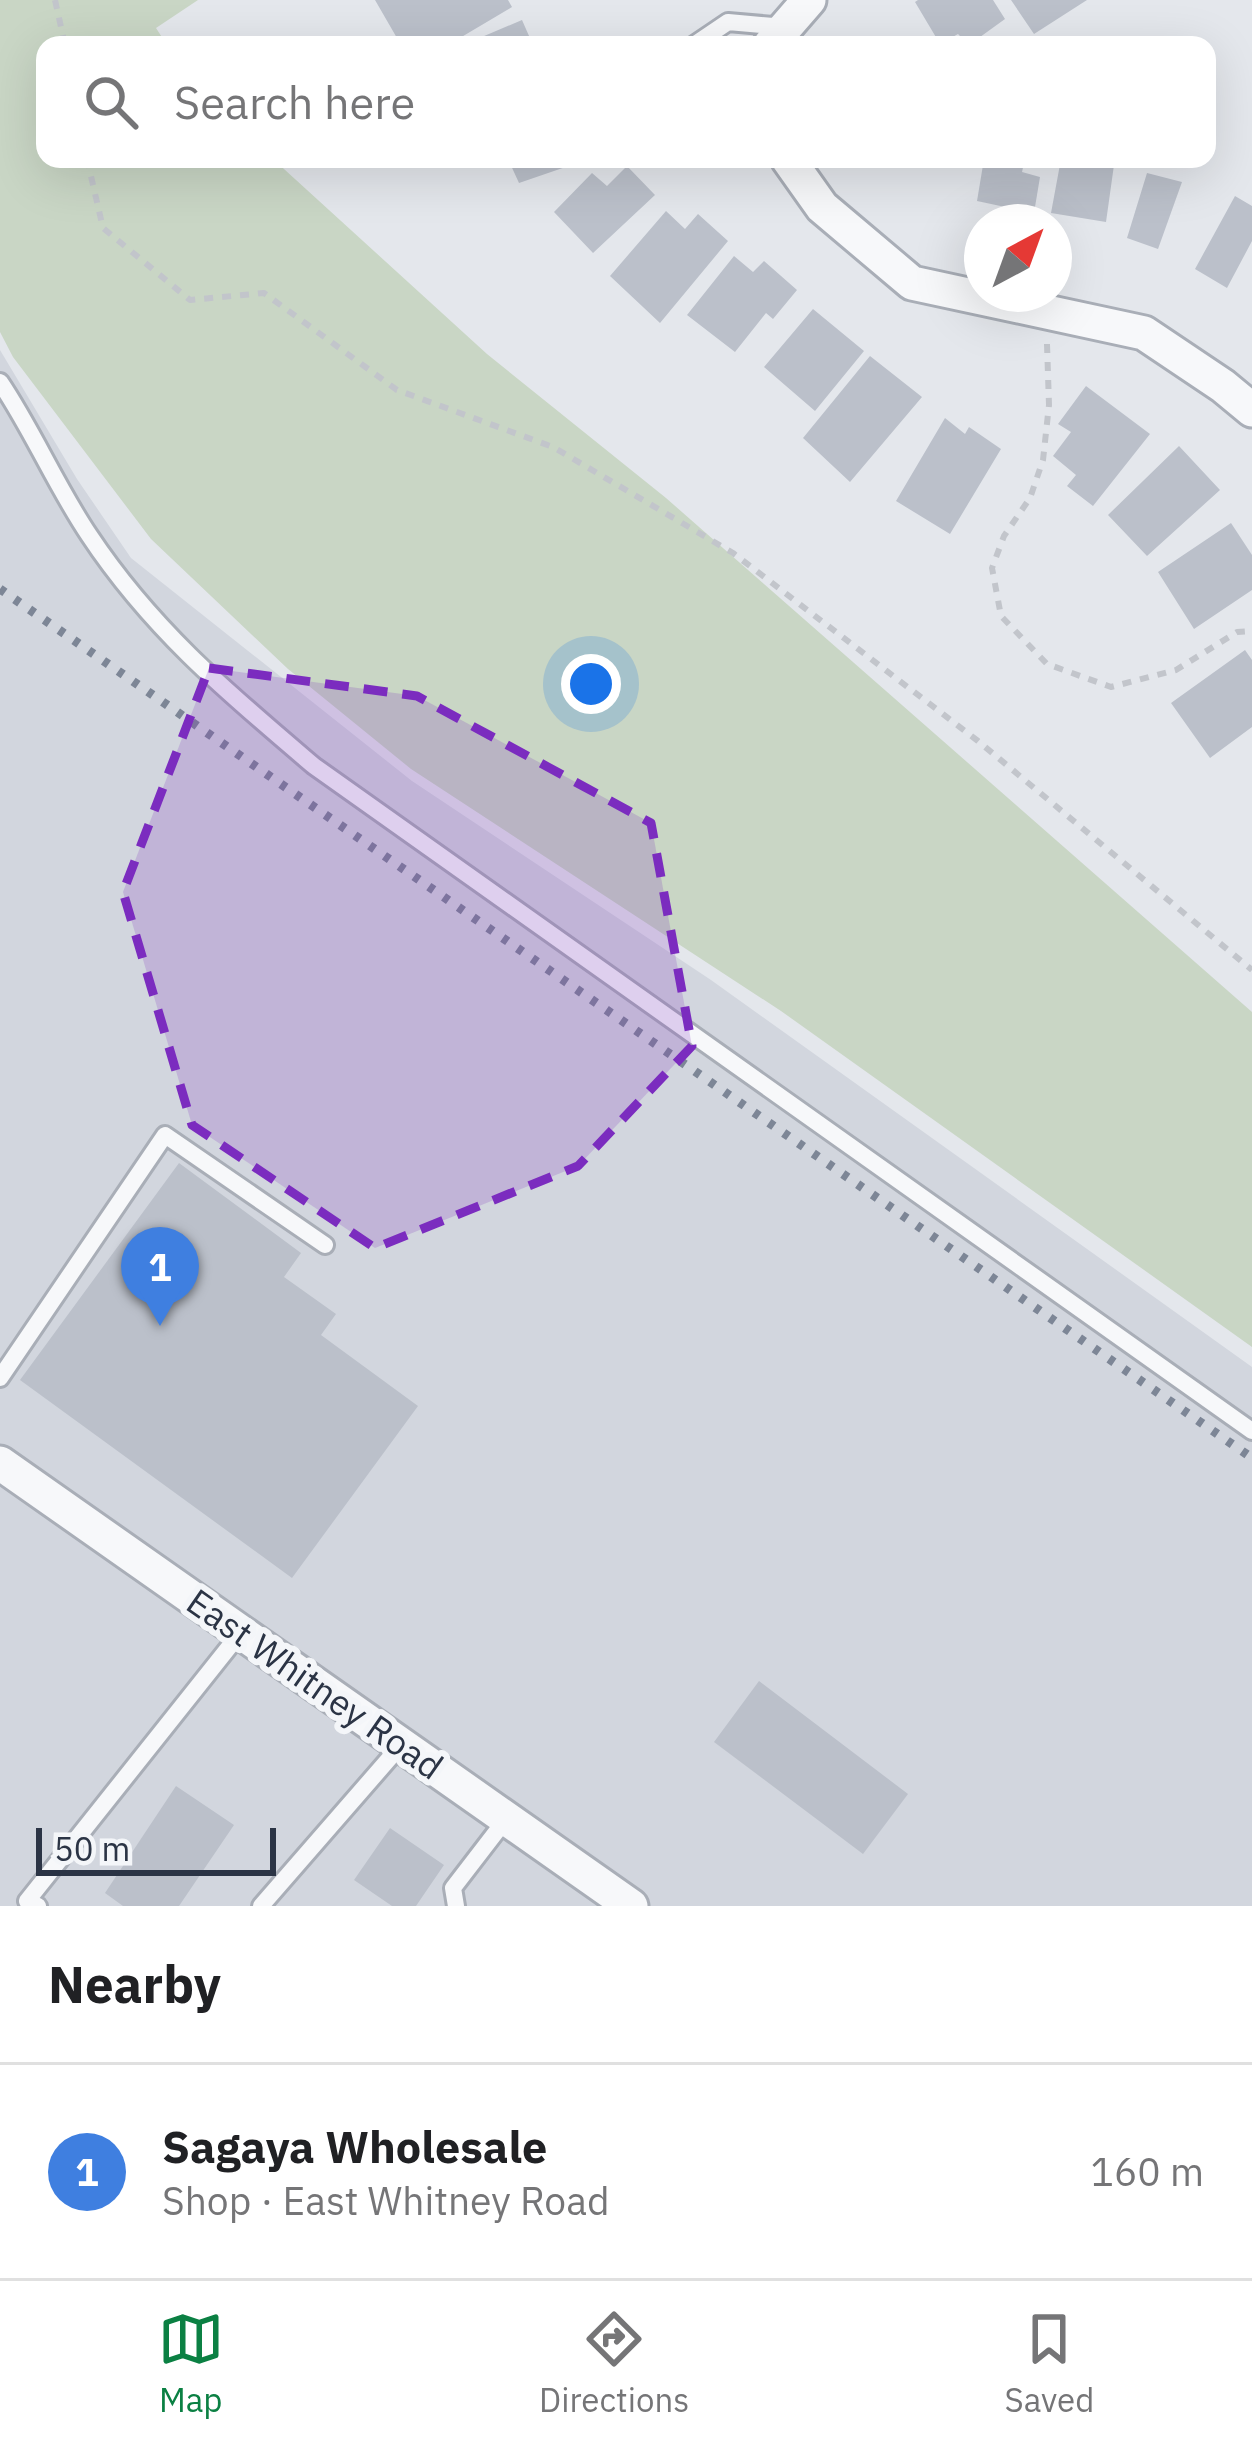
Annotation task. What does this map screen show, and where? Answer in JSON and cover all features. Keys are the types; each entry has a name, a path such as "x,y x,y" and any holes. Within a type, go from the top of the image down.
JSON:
{"street":[{"path":"778,36 809,0"},
{"path":"794,168 822,207 912,283 964,293"},
{"path":"1058,312 1144,333 1252,410"},
{"name":"East Whitney Road","path":"0,1463 631,1906"}],"lane":[{"path":"707,36 728,22 778,36"},
{"path":"0,382 88,534 147,611 192,662 314,766 1252,1431"},
{"path":"0,1378 165,1135 325,1245"},
{"path":"38,1906 28,1901 241,1632"},
{"path":"261,1906 401,1745"},
{"path":"456,1906 453,1888 506,1819"}],"path":[{"path":"55,0 63,36"},
{"path":"89,168 104,228 190,300 264,293 398,390 553,447 696,530 979,741 1252,970"},
{"path":"1050,312 1045,366 1049,405 1042,460 1030,498 1004,536 992,568 1000,616 1047,664 1111,687 1176,670 1237,632 1252,631"}],"highlighted area":[{"path":"209,668 417,696 651,823 692,1046 578,1166 375,1248 192,1125 123,892"}],"shaded area":[{"path":"0,350 131,558 412,781 711,980 1252,1367 1252,1906 0,1906"}],"green space":[{"path":"0,0 198,0 156,28 161,36 36,36 36,168 283,168 487,354 666,498 1252,1012 1252,1347 781,1011 411,769 288,669 151,539 13,357 0,332"}],"building":[{"path":"375,0 508,0 512,7 463,36 396,36"},
{"path":"993,0 1005,19 981,36 935,36 915,2"},
{"path":"1011,0 1087,0 1034,34"},
{"path":"522,20 529,36 484,36"},
{"path":"512,168 563,168 519,183"},
{"path":"629,168 655,195 593,253 554,212 592,173 607,186"},
{"path":"982,168 1023,168 1022,172 1040,177 1036,204 977,201"},
{"path":"1059,168 1114,168 1106,222 1072,216 1072,204 1053,204"},
{"path":"1147,173 1182,182 1158,249 1127,238"},
{"path":"1235,196 1252,206 1252,241 1227,288 1195,269"},
{"path":"666,211 685,229 698,214 728,241 660,323 610,276"},
{"path":"734,256 753,272 764,261 797,290 773,319 766,313 735,352 687,315"},
{"path":"813,309 864,351 815,411 764,367"},
{"path":"870,356 922,397 850,482 803,438"},
{"path":"1086,386 1150,434 1093,506 1067,486 1076,475 1053,456 1071,432 1058,424"},
{"path":"945,418 965,434 969,427 1001,449 950,534 896,501"},
{"path":"1179,446 1220,490 1147,556 1108,515"},
{"path":"1231,523 1252,555 1252,590 1194,629 1158,572"},
{"path":"1245,650 1252,660 1252,727 1210,758 1171,703"},
{"path":"179,1163 301,1253 284,1277 336,1314 321,1335 418,1406 292,1578 20,1380"},
{"path":"759,1681 908,1794 863,1854 714,1742"},
{"path":"176,1786 234,1825 179,1906 123,1906 105,1893"},
{"path":"390,1828 444,1865 416,1906 392,1906 354,1880"}],"railway":[{"path":"0,589 1252,1458"}],"place":[{"name":"Sagaya Wholesale","path":"160,1326"}]}
